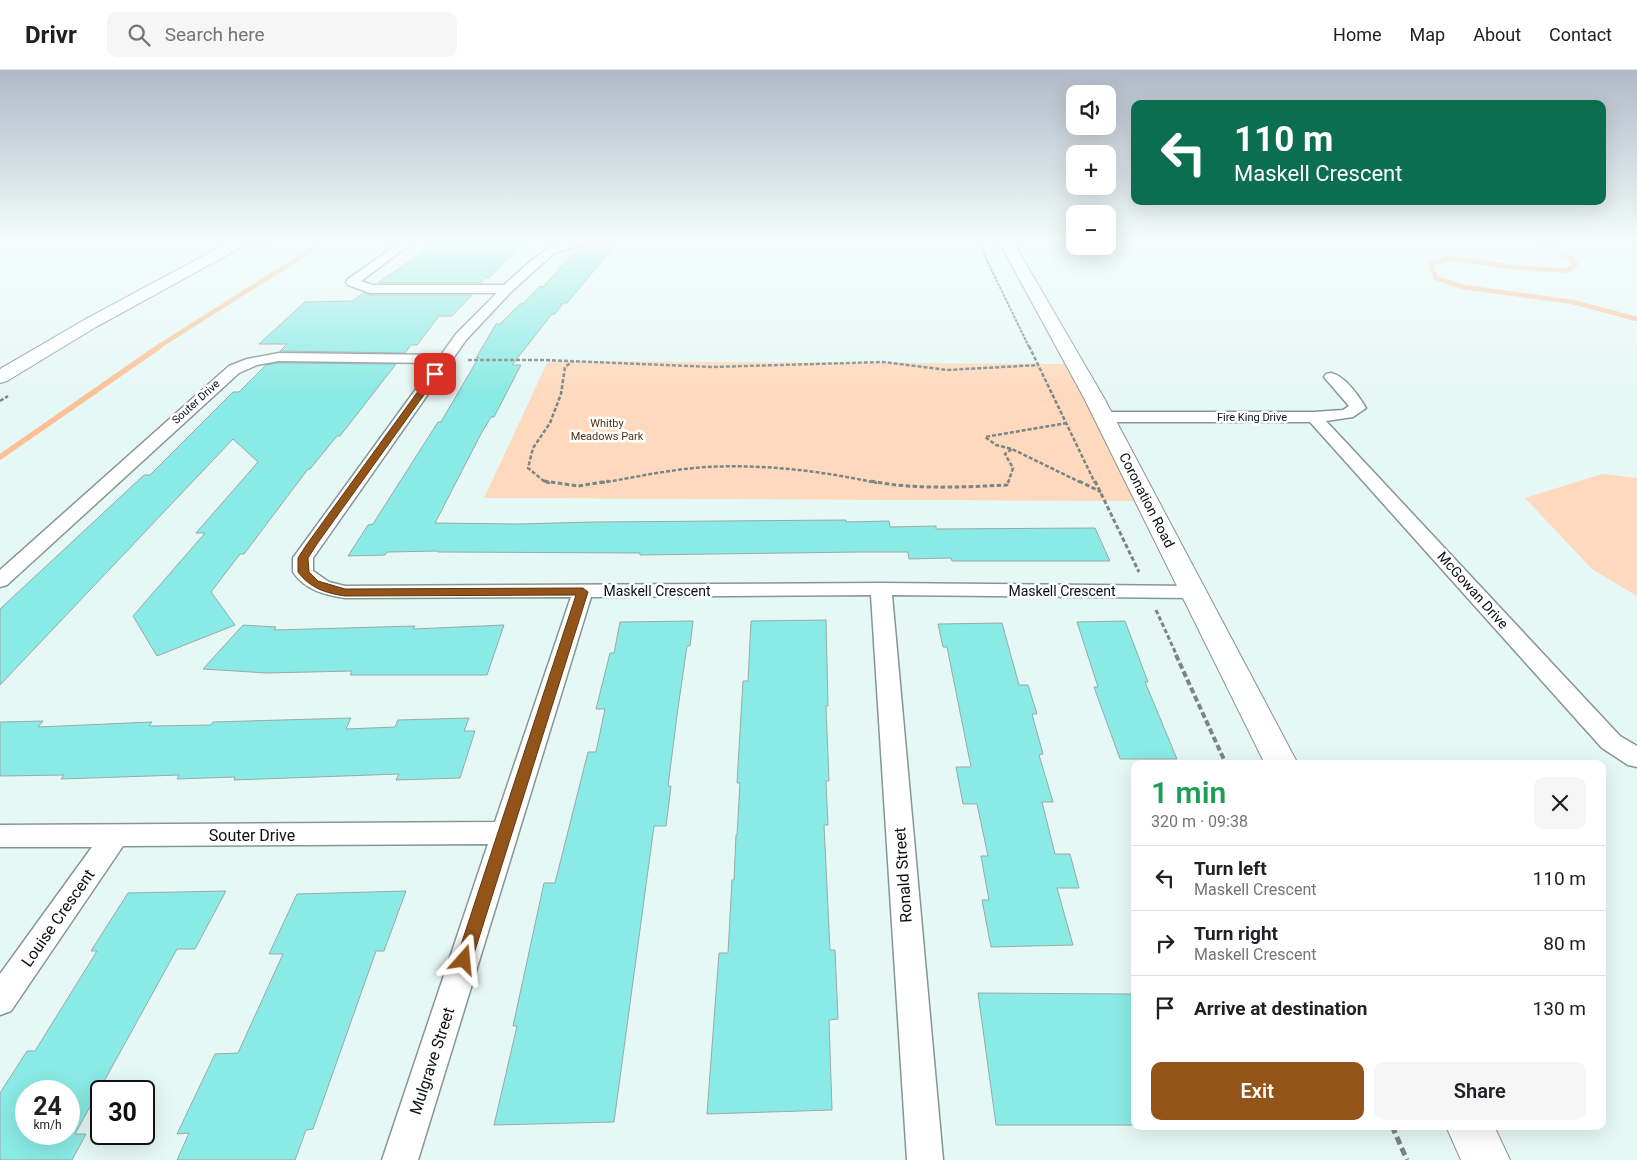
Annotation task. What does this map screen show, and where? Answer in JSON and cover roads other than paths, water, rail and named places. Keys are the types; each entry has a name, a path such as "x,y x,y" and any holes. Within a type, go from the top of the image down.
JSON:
{"street":[{"path":"0,377 150,291"},
{"name":"Maskell Crescent","path":"505,291 461,337 312,544 303,558 303,572 314,584 332,591 345,592 881,589 1194,592"},
{"name":"Coronation Road","path":"1033,291 1104,417 1280,760"},
{"name":"Souter Drive","path":"0,581 228,372 236,368 260,360 279,357 446,359"},
{"name":"Fire King Drive","path":"1104,417 1314,416 1347,414 1358,408 1353,399 1331,377"},
{"name":"McGowan Drive","path":"1314,416 1610,742 1637,758"},
{"name":"Ronald Street","path":"881,589 925,1160"},
{"name":"Mulgrave Street","path":"400,1160 504,832 583,592"},
{"name":"Souter Drive","path":"0,836 504,832"},
{"name":"Louise Crescent","path":"0,1000 115,836"},
{"path":"1471,1130 1486,1160"}],"waterway":[{"path":"158,347 247,291"},
{"path":"1491,291 1573,302 1637,319"},
{"path":"0,457 160,346"}],"park label":[{"name":"Whitby Meadows Park","path":"607,429"}]}
